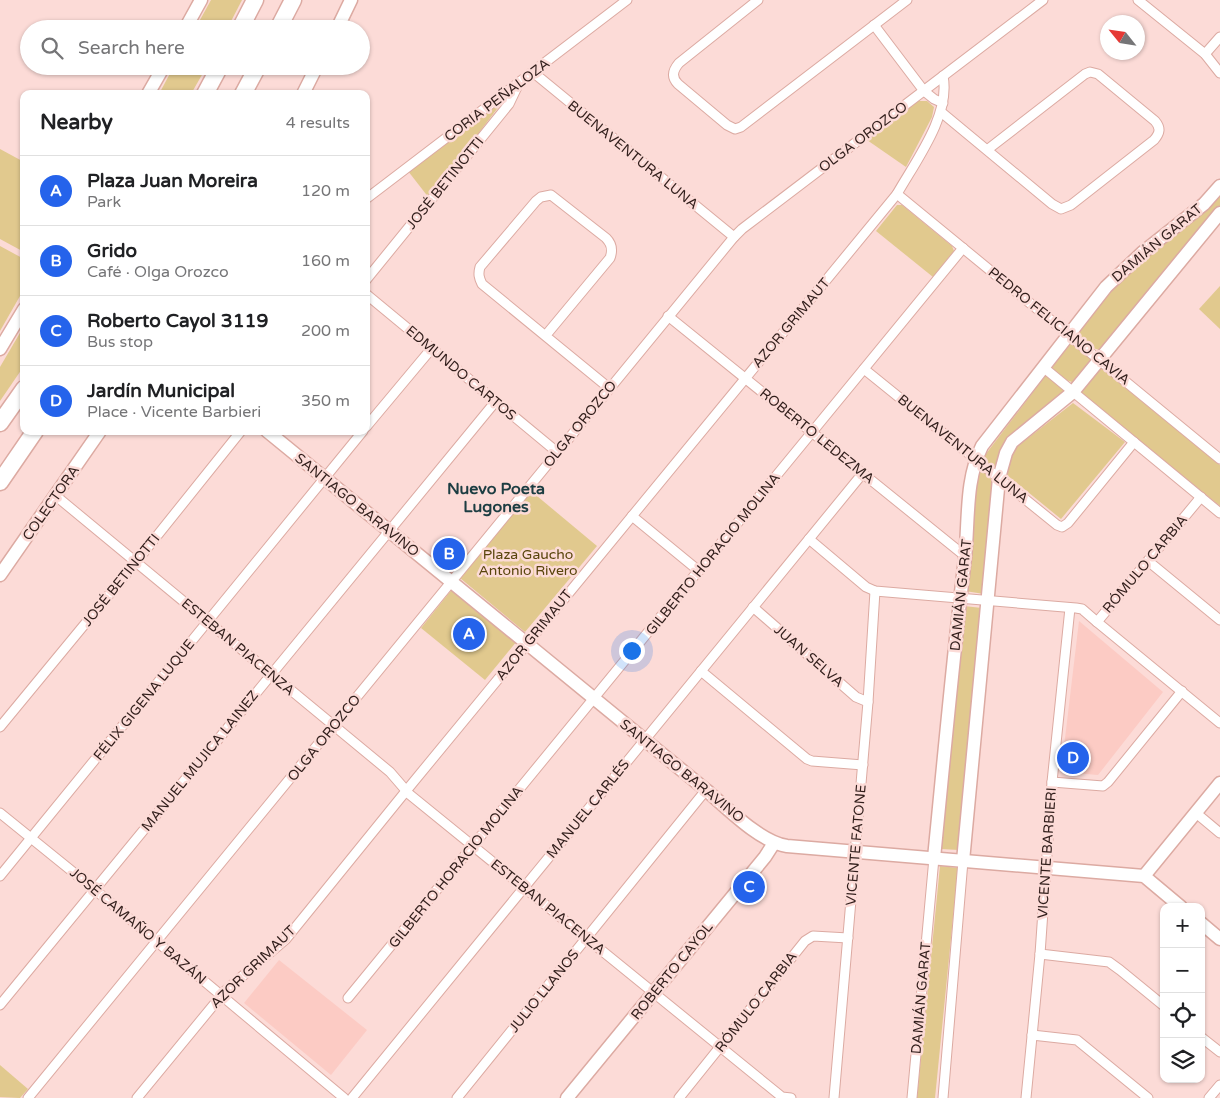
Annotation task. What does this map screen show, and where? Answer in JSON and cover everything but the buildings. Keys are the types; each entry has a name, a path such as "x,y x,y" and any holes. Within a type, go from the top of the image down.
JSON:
{"highway":[{"path":"245,20 255,0"},
{"path":"283,20 293,0"},
{"path":"207,90 215,75"},
{"path":"245,90 253,75"},
{"path":"0,423 20,395"},
{"path":"0,482 32,435"}],"main road":[{"path":"190,20 201,0"},
{"path":"341,20 351,0"},
{"path":"150,90 159,75"},
{"path":"305,90 312,75"},
{"name":"DAMIÁN GARAT","path":"934,858 972,475 976,459 982,446 1115,278 1204,204 1220,186"},
{"name":"DAMIÁN GARAT","path":"963,861 999,478 1006,453 1012,442 1073,392 1220,213"},
{"path":"0,349 20,315"},
{"name":"COLECTORA","path":"0,575 97,435"},
{"name":"SANTIAGO BARAVINO","path":"272,435 644,740 761,835 774,843 787,846 1144,876"},
{"path":"1176,903 1144,876 1220,783"},
{"name":"ROBERTO CAYOL","path":"567,1098 655,993 765,857 774,843"},
{"path":"1205,927 1220,939"}],"street":[{"name":"CORIA PEÑALOZA","path":"370,197 627,0"},
{"path":"758,0 679,63 673,73 678,84 731,128 741,126 907,0"},
{"name":"OLGA OROZCO","path":"28,1098 734,237 1043,0"},
{"path":"1138,0 1205,54 1220,73"},
{"path":"874,25 929,96 987,150 1052,204 1061,209 1066,208 1154,140 1159,133 1159,128 1155,121 1098,74 1090,72 987,150"},
{"path":"1205,54 1220,37"},
{"name":"BUENAVENTURA LUNA","path":"534,72 734,237"},
{"name":"AZOR GRIMAUT","path":"136,1098 220,995 286,939 897,194 924,148 942,107 945,86 943,76"},
{"name":"JOSÉ BETINOTTI","path":"370,275 509,104 520,83"},
{"name":"PEDRO FELICIANO CAVIA","path":"897,194 1220,459"},
{"path":"546,336 610,258 612,252 612,246 606,238 551,195 540,197 536,201 480,267 478,273 482,284 609,388"},
{"name":"GILBERTO HORACIO MOLINA","path":"348,998 963,248"},
{"name":"EDMUNDO CARTOS","path":"370,297 557,452"},
{"name":"ROBERTO LEDEZMA","path":"668,316 965,556"},
{"path":"370,422 432,348"},
{"path":"1043,367 1220,513"},
{"name":"BUENAVENTURA LUNA","path":"864,369 1057,525 1062,527 1068,523 1134,442"},
{"name":"MANUEL MUJICA LAINEZ","path":"0,1005 270,674 496,402"},
{"name":"JOSÉ BETINOTTI","path":"0,727 238,435"},
{"name":"FÉLIX GIGENA LUQUE","path":"0,876 360,435"},
{"name":"MANUEL CARLÉS","path":"352,1098 863,473"},
{"name":"ESTEBAN PIACENZA","path":"56,496 390,772 406,791 473,846 782,1098 791,1098"},
{"name":"RÓMULO CARBIA","path":"875,591 1082,609 1097,622 1201,498"},
{"path":"632,516 699,571"},
{"path":"809,539 866,586 875,591"},
{"path":"1148,561 1220,620"},
{"name":"VICENTE FATONE","path":"834,1098 856,852 875,591"},
{"name":"JUAN SELVA","path":"753,607 856,697 868,702"},
{"name":"VICENTE BARBIERI","path":"1026,1098 1040,954 1052,782 1070,608"},
{"path":"1097,622 1220,723"},
{"path":"701,671 807,759 812,761 863,764"},
{"path":"1052,782 1103,786 1182,692"},
{"name":"JULIO LLANOS","path":"456,1098 706,790"},
{"name":"JOSÉ CAMAÑO Y BAZÁN","path":"0,813 344,1098"},
{"path":"1196,813 1220,832"},
{"name":"DAMIÁN GARAT","path":"912,1098 934,858"},
{"name":"DAMIÁN GARAT","path":"943,1098 963,861"},
{"name":"RÓMULO CARBIA","path":"679,1098 805,941 814,936 848,938"},
{"path":"1040,954 1109,962 1160,1003"},
{"path":"1032,1035 1076,1040 1148,1098"},
{"path":"1202,1038 1220,1052"},
{"path":"1209,1098 1220,1085"}],"shaded area":[{"path":"1079,621 1163,692 1098,775 1061,772"},
{"path":"279,960 367,1030 331,1075 244,1003"}],"green space":[{"path":"211,0 242,0 232,20 200,20"},
{"path":"169,75 202,75 193,90 161,90"},
{"path":"510,92 429,198 408,171"},
{"path":"918,101 927,101 934,107 932,117 906,167 867,140"},
{"path":"0,149 20,160 20,250 0,239"},
{"path":"1220,190 1220,209 1103,350 1087,345 1077,331 1107,291"},
{"path":"897,205 902,205 952,246 954,251 933,277 876,231"},
{"path":"0,246 20,257 20,296 0,331"},
{"path":"1220,286 1220,329 1199,309"},
{"path":"20,333 20,372 0,401 0,367"},
{"path":"1073,343 1089,356 1092,363 1077,383 1063,378 1052,368 1068,344"},
{"path":"1101,368 1220,465 1220,506 1081,393"},
{"path":"1046,375 1062,388 1065,393 997,469 982,459"},
{"path":"1073,403 1125,442 1061,519 1007,475 1014,449"},
{"path":"977,470 982,470 991,479 994,486 984,594 965,591"},
{"name":"Plaza Gaucho Antonio Rivero","path":"531,491 597,546 525,632 460,578"},
{"path":"453,588 517,641 485,680 421,628"},
{"path":"964,606 982,608 959,850 941,849"},
{"path":"940,866 958,868 935,1098 917,1098"},
{"path":"0,1065 28,1089 20,1098 0,1097"}],"place":[{"name":"Grido","path":"449,554"},
{"name":"Plaza Juan Moreira","path":"469,634"},
{"name":"Jardín Municipal","path":"1073,758"},
{"name":"Roberto Cayol 3119","path":"749,887"}],"district":[{"name":"Nuevo Poeta Lugones","path":"496,498"}]}
